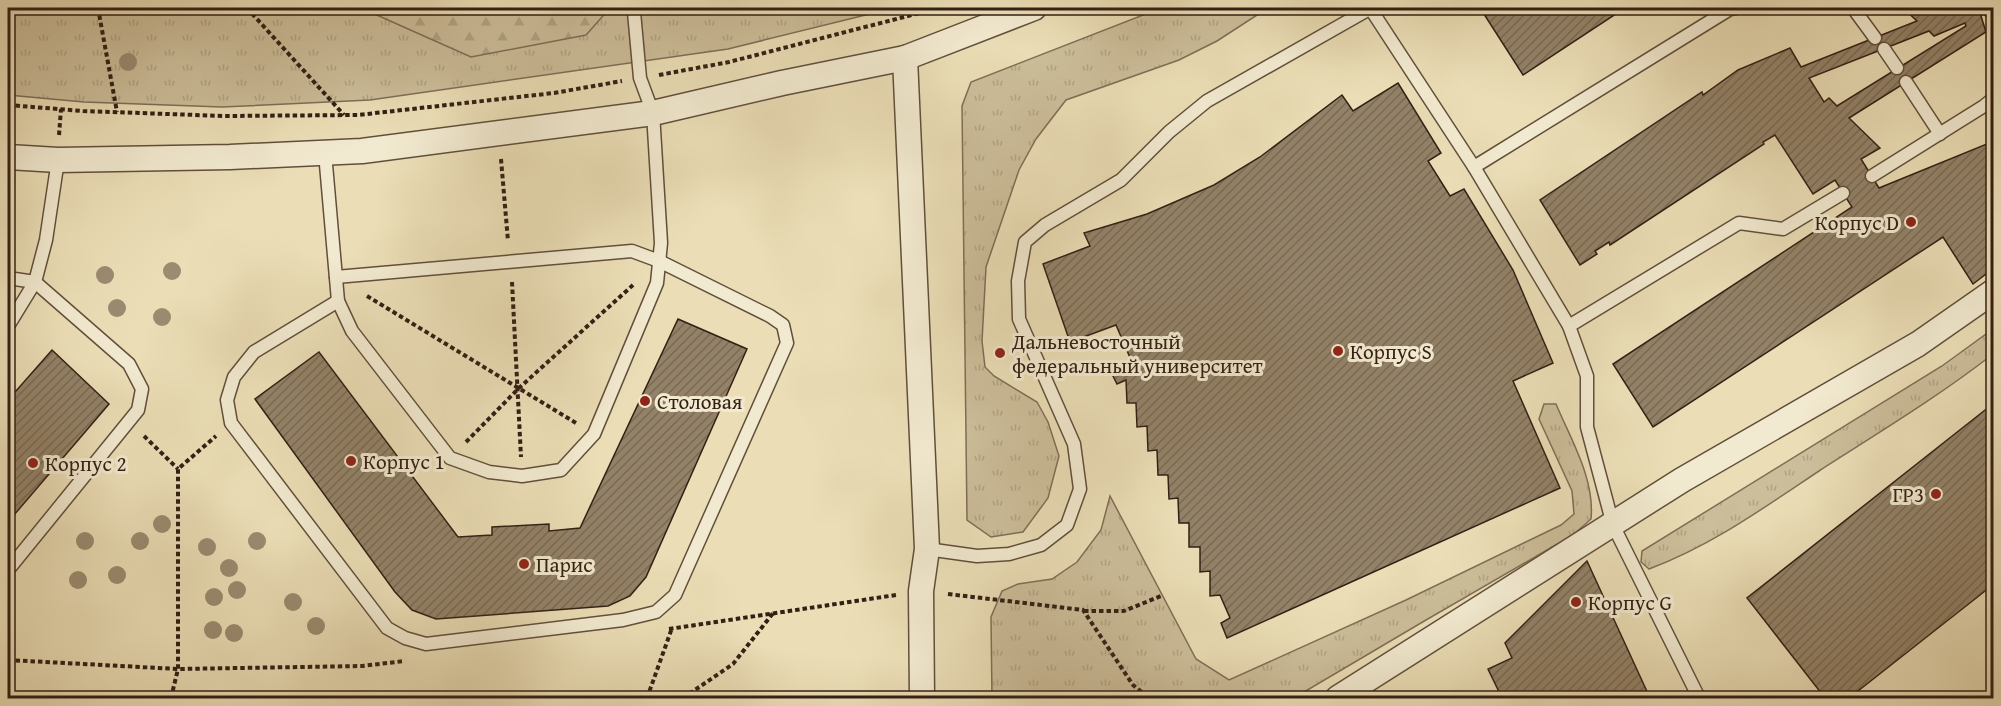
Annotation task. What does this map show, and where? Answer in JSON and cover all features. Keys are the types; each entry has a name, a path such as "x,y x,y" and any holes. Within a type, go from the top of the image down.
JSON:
{"street":[{"path":"8,157 58,159 230,157 362,151 653,113 905,58 1034,8"},
{"path":"905,58 927,549 921,591 922,699"},
{"path":"1338,699 1682,480 1918,344 1994,291"}],"lane":[{"path":"325,153 338,301 352,331 450,458 489,472 522,476 561,470 594,434 657,283 661,243 653,113 640,78 634,12 631,8"},
{"path":"927,549 977,556 1009,554 1041,545 1066,525 1080,489 1074,444 1019,319 1018,281 1025,242 1045,225 1121,180 1169,132 1207,101 1370,8 1474,167 1569,326 1587,376 1587,428 1612,525 1699,699"},
{"path":"1474,167 1720,15 1736,8"},
{"path":"1853,8 1875,38"},
{"path":"1884,49 1897,68"},
{"path":"1906,82 1940,134"},
{"path":"1872,176 1994,98"},
{"path":"8,326 35,282 46,240 58,159"},
{"path":"1569,326 1739,223 1783,229 1843,193"},
{"path":"336,277 632,251 659,261 770,316 783,325 787,343 675,595 656,612 624,620 426,644 405,638 387,628 231,423 227,400 234,378 254,352 338,301"},
{"path":"8,278 35,282 129,364 142,389 138,410 8,570"}],"path":[{"path":"98,8 117,112"},
{"path":"247,8 345,116"},
{"path":"8,105 224,116 345,116 554,93 729,62 939,8"},
{"path":"498,134 519,388 522,476"},
{"path":"450,458 519,388 659,261"},
{"path":"336,277 594,434"},
{"path":"129,421 178,469 178,669 171,699"},
{"path":"178,469 231,423"},
{"path":"921,591 1083,610 1124,611 1161,596"},
{"path":"1083,610 1133,686 1149,699"},
{"path":"675,699 689,694 733,664 774,612"},
{"path":"648,699 672,628"}],"green space":[{"path":"8,8 894,8 728,49 370,100 222,107 84,102 8,95"},
{"path":"361,8 610,8 586,35 471,57"},
{"path":"1161,8 1268,8 1217,41 1179,60 1066,100 1036,139 1019,170 986,267 982,341 985,367 994,376 1037,402 1048,422 1059,456 1048,498 1023,532 991,537 967,520 962,106 971,82"},
{"path":"1993,329 1993,354 1908,414 1716,537 1649,569 1641,562 1642,551 1942,366"},
{"path":"1544,404 1556,404 1581,460 1589,489 1591,519 1573,535 1294,698 992,698 991,617 1002,591 1018,584 1052,579 1077,562 1101,530 1110,496 1196,659 1229,680 1406,600 1561,525 1574,514 1572,491 1539,419"}],"building":[{"path":"1488,8 1625,8 1523,75 1482,11"},
{"name":"Корпус D","path":"1903,8 1994,8 1994,14 1988,19 1984,14 1981,16 1986,32 1849,118 1880,148 1861,159 1879,188 1994,141 1994,268 1973,284 1943,237 1653,427 1613,364 1852,207 1835,180 1813,194 1775,135 1610,245 1609,242 1595,251 1597,254 1580,265 1540,200 1738,70 1790,48 1801,67 1917,21","holes":["1965,23 1966,26 1837,106 1829,98 1824,102 1809,78 1929,31 1934,36"]},
{"name":"Корпус S","path":"1398,83 1441,153 1428,161 1450,196 1464,189 1513,270 1553,363 1513,381 1560,488 1227,638 1221,623 1230,618 1220,595 1210,596 1210,571 1200,572 1200,547 1189,547 1189,523 1179,523 1178,498 1169,499 1168,475 1158,475 1157,450 1148,451 1147,426 1137,427 1136,403 1127,403 1126,380 1117,384 1110,370 1131,360 1116,325 1070,342 1043,264 1090,246 1084,233 1147,214 1214,185 1260,157 1342,95 1353,111"},
{"name":"Корпус 1","path":"678,319 747,349 646,577 630,596 608,606 436,619 412,610 395,592 255,399 319,352 458,537 492,535 492,527 549,524 549,531 580,528"},
{"name":"Корпус 2","path":"52,350 109,404 8,522 8,400"},
{"name":"ГР3","path":"1994,403 1994,584 1849,698 1825,698 1747,598"},
{"name":"Корпус G","path":"1587,561 1650,698 1502,698 1488,669 1512,658 1505,643"}],"place":[{"name":"Корпус D","path":"1911,222"},
{"name":"Корпус S","path":"1338,351"},
{"name":"Дальневосточный федеральный университет","path":"1000,353"},
{"name":"Столовая","path":"645,401"},
{"name":"Корпус 1","path":"351,461"},
{"name":"Корпус 2","path":"33,463"},
{"name":"ГР3","path":"1936,494"},
{"name":"Парис","path":"524,564"},
{"name":"Корпус G","path":"1576,602"}]}
